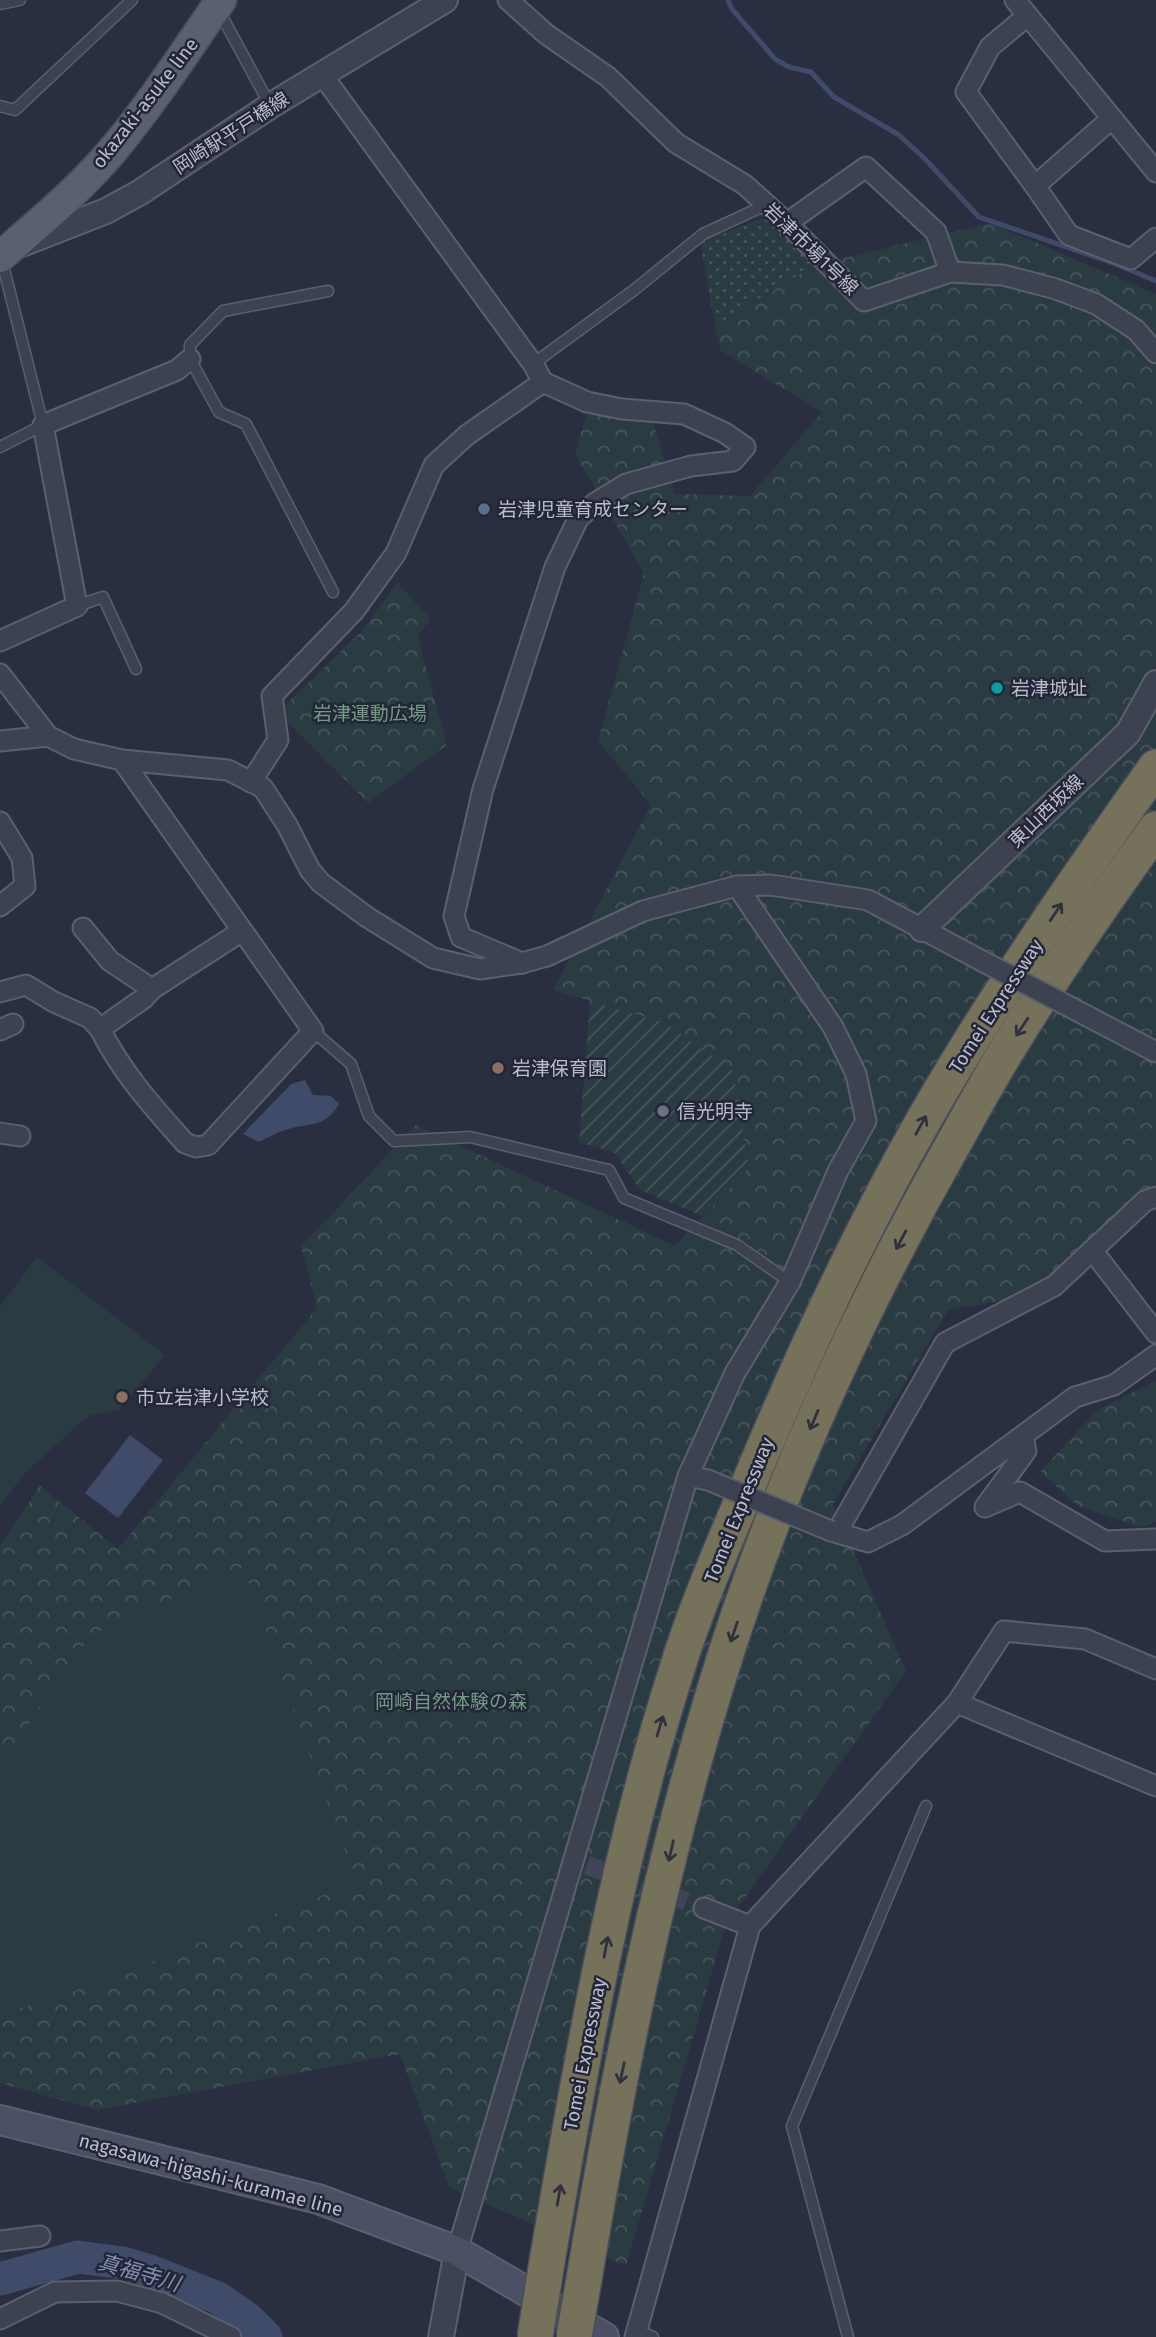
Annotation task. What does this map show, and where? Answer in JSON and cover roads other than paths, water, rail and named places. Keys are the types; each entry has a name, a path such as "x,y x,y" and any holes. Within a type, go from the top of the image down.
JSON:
{"highway":[{"name":"Tomei Expressway","path":"535,2337 571,2124 640,1793 682,1653 728,1534 808,1347 926,1116 1004,990 1156,767"},
{"name":"Tomei Expressway","path":"574,2337 608,2138 676,1826 704,1727 763,1548 842,1357 933,1180 1009,1046 1156,829"}],"main road":[{"name":"okazaki-asuke line","path":"3,254 47,218 116,147 165,83 219,3"},
{"name":"nagasawa-higashi-kuramae line","path":"0,2120 318,2199 457,2251 604,2337"}],"street":[{"name":"岡崎駅平戸橋線","path":"3,254 106,211 139,193 271,106 445,0"},
{"name":"岩津市場1号線","path":"508,0 546,33 608,77 676,143 745,185 788,223 864,301 950,272 1003,275 1056,289 1096,304 1136,330 1156,353"},
{"path":"1156,172 1023,6 990,47 966,92 1069,235 1131,259 1156,238"},
{"path":"323,76 533,364 543,382 587,402 622,409 684,414 725,432 745,447 733,461 691,466 626,484 596,503 578,519 555,567 483,789 454,916 461,937 522,963"},
{"path":"1035,186 1111,119"},
{"path":"788,223 866,167 936,232 950,272"},
{"path":"0,640 77,606 43,425 177,370 190,359"},
{"path":"251,782 278,740 272,696 354,611 396,553 433,465 467,435 543,382"},
{"path":"0,674 48,736 74,749 122,760 228,770 263,788 287,825 310,870 321,883 367,917 433,958 480,969 522,963 547,956 643,911 737,886 771,885 868,900 1156,1052"},
{"name":"東山西坂線","path":"922,929 1128,733 1156,683"},
{"path":"0,741 48,736"},
{"path":"0,992 26,985 54,1002 90,1018 100,1029 111,1052 137,1089 185,1143 196,1147 208,1145 313,1031 122,760"},
{"path":"0,822 22,858 25,886 0,906"},
{"path":"441,2337 457,2251 580,1862 688,1476 735,1373 790,1282 838,1171 866,1121 856,1074 833,1027 737,886"},
{"path":"83,928 110,961 152,989"},
{"path":"100,1029 145,998 152,989 242,931"},
{"path":"834,1532 945,1343 1054,1286 1145,1201 1156,1197"},
{"path":"1092,1250 1156,1333"},
{"path":"688,1476 708,1480 834,1532 869,1542 902,1525 1075,1397 1114,1385 1156,1354"},
{"path":"1023,1436 1026,1451 985,1507 1020,1492 1105,1541 1156,1539"},
{"path":"642,2334 750,1926 957,1703 1004,1631 1085,1639 1156,1669"},
{"path":"957,1703 1156,1786"},
{"path":"704,1908 750,1926"},
{"path":"0,2241 40,2236"},
{"path":"0,2319 55,2292 117,2291 162,2303 231,2337"}],"lane":[{"path":"0,4 20,0"},
{"path":"0,106 3,109 15,110 132,0"},
{"path":"219,3 271,106"},
{"path":"533,364 634,290 704,234 766,205"},
{"path":"0,447 43,425 3,254"},
{"path":"328,291 223,311 190,345 190,359 219,412 246,424 333,592"},
{"path":"77,606 103,597 136,669"},
{"path":"313,1031 351,1064 369,1116 394,1141 470,1137 609,1170 624,1198 737,1245 790,1282"},
{"path":"848,2337 792,2126 926,1806"}],"water":[{"path":"305,1080 313,1095 331,1096 339,1104 327,1118 315,1124 285,1130 259,1142 243,1134 291,1084"},
{"path":"130,1435 163,1460 118,1518 85,1493"}],"waterway":[{"path":"728,0 732,9 775,59 789,67 811,72 834,97 899,135 979,217 1113,263 1156,281"},
{"name":"真福寺川","path":"0,2279 78,2257 123,2263 218,2298 248,2319 266,2337"}],"tunnel":[{"path":"587,1865 704,1908"}],"place":[{"name":"岩津児童育成センター","path":"484,509"},
{"name":"岩津城址","path":"997,688"},
{"name":"岩津保育園","path":"498,1068"},
{"name":"信光明寺","path":"663,1111"},
{"name":"市立岩津小学校","path":"122,1397"}],"park label":[{"name":"岩津運動広場","path":"370,713"},
{"name":"岡崎自然体験の森","path":"451,1701"}]}
